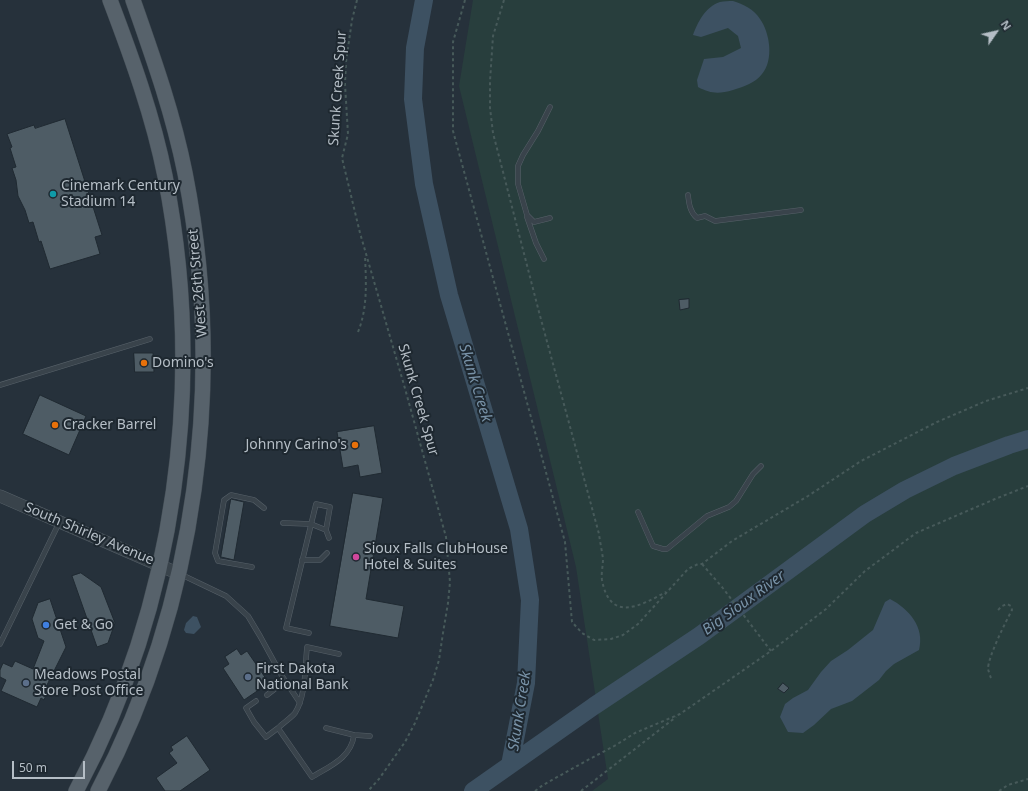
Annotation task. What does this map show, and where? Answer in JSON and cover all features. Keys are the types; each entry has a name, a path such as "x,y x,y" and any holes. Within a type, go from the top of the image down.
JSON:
{"main road":[{"name":"West 26th Street","path":"76,791 100,742 122,690 160,564 175,482 180,438 182,392 183,351 179,277 176,244 165,176 152,118 110,0"},
{"name":"West 26th Street","path":"98,791 122,742 143,690 167,620 187,531 200,440 202,393 202,310 195,242 185,173 171,113 133,0"}],"street":[{"name":"South Shirley Avenue","path":"0,496 178,573"}],"lane":[{"path":"544,260 536,243 518,184 518,166 550,107"},
{"path":"688,195 689,204 693,214 697,218 705,216 715,220 801,210"},
{"path":"527,215 534,222 550,218"},
{"path":"0,385 150,339"},
{"path":"638,512 653,546 667,549 707,516 729,507 736,502 753,474 761,466"},
{"path":"252,567 218,561 215,553 224,500 231,495 254,500 264,508"},
{"path":"309,632 286,628 316,504 330,507 326,530 329,538"},
{"path":"0,644 60,522"},
{"path":"283,523 311,524 326,530"},
{"path":"302,560 320,560 327,553"},
{"path":"178,573 226,596 248,616 285,681 300,703"},
{"path":"256,701 246,708 254,722 266,737 294,714 300,703 307,647 339,654"},
{"path":"267,694 285,681"},
{"path":"278,728 312,777 347,754 353,743 354,735"},
{"path":"326,728 354,735 370,736"}],"path":[{"name":"Skunk Creek Spur","path":"357,0 346,62 348,134 342,158 365,252 446,537 450,582 443,633 433,680 415,723 405,742 379,779 368,791"},
{"path":"465,0 453,42 453,131 565,542 572,622 582,633 594,640 611,639 623,635 638,624 688,569 698,564 702,564 732,541 808,496 861,460 937,422 986,401 1028,388"},
{"path":"504,0 493,36 490,108 493,133 539,312 599,534 603,559 602,579 606,594 612,603 618,607 632,607 648,601 668,590"},
{"path":"358,332 362,323 366,302 365,252"},
{"path":"581,791 680,714 771,651 826,609 865,571 916,533 995,498 1028,486"},
{"path":"702,564 722,587 771,651"},
{"path":"991,678 988,669 1004,626 1012,610 1011,606 1007,604 1002,606 996,612"},
{"path":"536,791 543,785 616,746 635,733 680,714"},
{"path":"999,791 1008,785 1028,779"}],"green space":[{"path":"473,0 1028,0 1028,791 592,791 608,779 576,567 459,86"}],"water":[{"path":"733,1 744,5 758,15 763,25 769,46 766,68 756,80 741,88 719,93 707,91 698,87 697,80 704,59 723,57 741,48 738,36 728,28 701,37 693,35 700,20 710,7 720,2"},
{"path":"890,599 909,613 914,620 920,634 919,650 894,664 879,680 852,701 831,709 803,733 788,732 780,717 785,704 808,690 831,661 848,650 873,630 885,602"},
{"path":"193,616 197,617 201,627 194,634 186,633 184,630 186,623"}],"building":[{"name":"Cinemark Century Stadium 14","path":"65,119 102,235 95,237 100,254 50,269 33,222 29,223 25,210 18,196 16,180 12,168 16,167 10,148 12,147 7,134 34,125 35,128"},
{"path":"689,299 689,308 680,310 679,300"},
{"path":"134,353 153,353 154,372 135,372"},
{"name":"Cracker Barrel","path":"40,395 86,416 69,455 23,434"},
{"path":"374,426 382,473 360,477 358,465 343,468 337,432"},
{"path":"353,493 383,498 366,599 404,606 398,638 330,626"},
{"path":"231,499 244,502 234,560 221,557"},
{"path":"81,573 101,587 115,623 108,643 97,647 72,576"},
{"path":"50,599 66,647 46,687 49,688 44,700 41,698 37,707 1,691 6,680 0,677 0,670 3,663 12,667 15,661 33,669 44,641 38,638 32,619 38,603"},
{"path":"237,649 241,655 247,651 269,683 244,700 223,668 229,664 225,657"},
{"path":"783,683 789,688 784,693 778,689"},
{"path":"187,736 210,770 180,791 165,791 156,778 177,763 169,753 173,750 171,747"}],"waterway":[{"name":"Skunk Creek","path":"424,0 415,48 413,99 424,184 449,295 519,529 530,600 526,683 510,765"},
{"name":"Big Sioux River","path":"473,791 594,706 699,636 865,514 905,490 954,466 1028,439"}],"place":[{"name":"Cinemark Century Stadium 14","path":"53,194"},
{"name":"Domino's","path":"144,363"},
{"name":"Cracker Barrel","path":"55,425"},
{"name":"Johnny Carino's","path":"355,445"},
{"name":"Sioux Falls ClubHouse Hotel & Suites","path":"356,557"},
{"name":"Get & Go","path":"46,625"},
{"name":"First Dakota National Bank","path":"248,677"},
{"name":"Meadows Postal Store Post Office","path":"26,683"}]}
